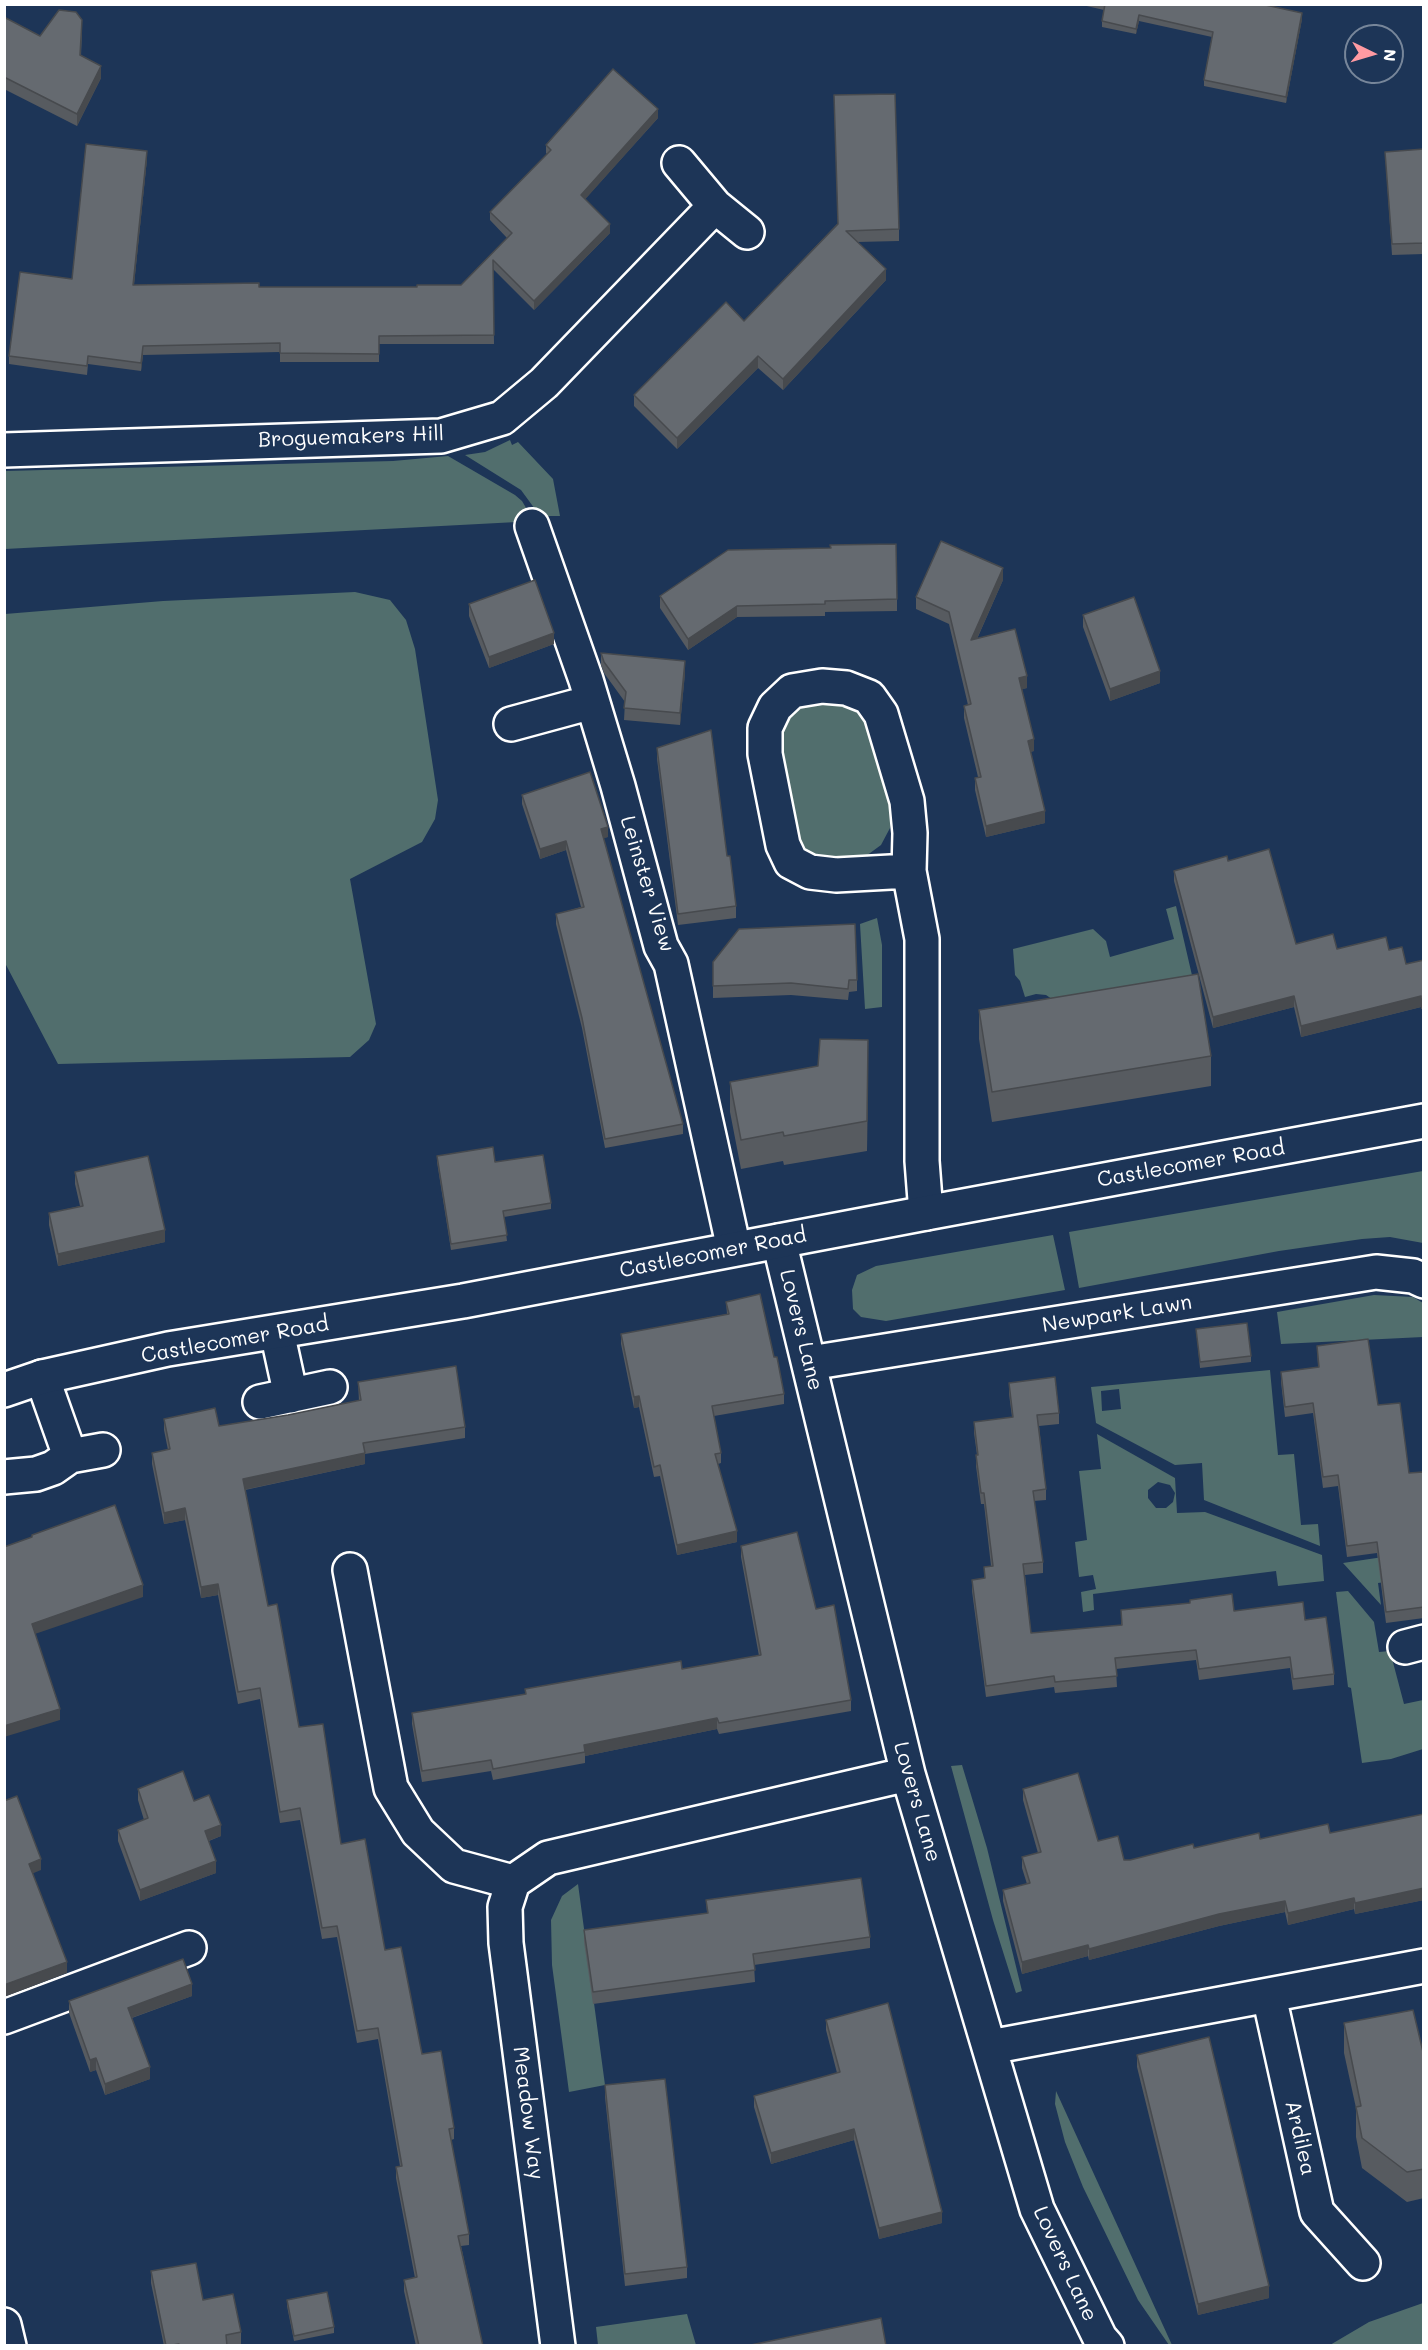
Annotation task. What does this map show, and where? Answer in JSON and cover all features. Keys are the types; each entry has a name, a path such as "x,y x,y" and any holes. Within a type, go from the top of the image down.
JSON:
{"street":[{"path":"679,163 715,206 747,232"},
{"name":"Broguemakers Hill","path":"4,450 441,436 502,418 544,383 715,206"},
{"name":"Leinster View","path":"532,526 618,786 661,946 671,964 734,1249"},
{"path":"911,879 810,872 791,862 783,845 765,746 765,728 775,707 792,691 822,686 846,688 869,697 881,714 907,801 911,879 922,939 922,1161 926,1213"},
{"path":"511,724 592,702"},
{"name":"Castlecomer Road","path":"4,1390 42,1377 168,1349 463,1301 1424,1121"},
{"name":"Lovers Lane","path":"779,1241 908,1774 1037,2209 1100,2338 1107,2346"},
{"name":"Newpark Lawn","path":"810,1363 1376,1272 1413,1276 1424,1281"},
{"path":"277,1332 276,1399 330,1387"},
{"path":"42,1377 70,1456"},
{"path":"4,1477 36,1474 52,1468 70,1456 103,1450"},
{"path":"350,1570 391,1788 418,1832 454,1866 513,1882 548,1858 908,1774"},
{"name":"Meadow Way","path":"513,1882 505,1907 506,1943 558,2346"},
{"path":"4,2017 189,1948"},
{"path":"990,2047 1424,1966"},
{"name":"Ardilea","path":"1269,1996 1317,2212 1363,2264"},
{"path":"4,2325 9,2346"}],"green space":[{"path":"510,440 512,445 518,442 553,479 560,516 540,516 521,490 465,455 485,452"},
{"path":"448,456 515,495 522,501 532,518 517,522 5,549 5,471 393,461"},
{"path":"355,592 390,600 406,620 415,649 438,800 435,819 422,842 350,879 376,1024 369,1040 350,1057 58,1064 5,963 5,614 163,601"},
{"path":"815,702 833,702 853,709 867,721 892,809 890,828 881,845 866,856 843,861 824,859 808,851 797,840 781,751 782,726 796,709"},
{"path":"1176,906 1194,984 1055,1001 1046,995 1036,994 1025,997 1020,981 1015,975 1013,949 1093,929 1106,941 1110,957 1174,939 1166,909"},
{"path":"877,918 882,945 882,1007 865,1009 860,924"},
{"path":"1423,1171 1423,1243 1390,1237 1362,1239 1279,1251 1079,1288 1069,1232"},
{"path":"1053,1235 1065,1290 886,1321 861,1317 853,1309 852,1290 857,1275 876,1266"},
{"path":"1374,1295 1413,1297 1423,1303 1423,1337 1281,1344 1277,1312"},
{"path":"1270,1370 1278,1455 1294,1454 1301,1525 1318,1524 1320,1546 1204,1500 1202,1463 1175,1465 1096,1423 1091,1387","holes":["1119,1389 1121,1409 1102,1411 1101,1391"]},
{"path":"1097,1434 1175,1478 1177,1513 1205,1512 1322,1555 1324,1581 1278,1586 1276,1571 1093,1594 1094,1610 1083,1612 1081,1592 1096,1589 1093,1575 1079,1577 1075,1542 1087,1540 1079,1471 1101,1469","holes":["1158,1482 1170,1485 1175,1493 1173,1502 1166,1508 1156,1508 1148,1498 1148,1490"]},
{"path":"1423,1551 1423,1577 1378,1583 1381,1605 1343,1563"},
{"path":"1348,1591 1374,1622 1379,1652 1390,1651 1404,1704 1423,1700 1423,1749 1391,1759 1362,1763 1351,1688 1348,1687 1336,1592"},
{"path":"962,1765 987,1848 1022,1991 1016,1993 993,1920 951,1766"},
{"path":"578,1884 605,2085 569,2092 552,1965 551,1920 562,1896"},
{"path":"1056,2091 1172,2345 1169,2345 1138,2300 1083,2187 1065,2142 1055,2104"},
{"path":"1423,2303 1423,2345 1330,2345 1369,2322"},
{"path":"687,2314 696,2345 598,2345 596,2327"}],"building":[{"path":"1105,4 1261,4 1302,13 1286,97 1204,80 1213,32 1139,15 1136,29 1102,21"},
{"path":"59,10 76,12 82,20 80,55 101,66 77,114 4,77 4,17 40,36"},
{"path":"613,69 658,109 581,195 610,224 534,301 493,260 494,335 379,336 379,354 280,353 280,343 143,346 141,363 88,356 87,366 9,356 20,272 72,279 86,144 147,151 133,285 259,283 259,287 417,287 417,285 461,285 512,233 490,212 551,150 546,145"},
{"path":"895,94 899,229 846,231 886,269 783,379 758,356 677,438 634,395 726,302 744,321 838,224 834,95"},
{"path":"1424,149 1424,243 1392,244 1385,152"},
{"path":"941,541 1003,568 971,640 1015,629 1027,676 1019,678 1034,739 1028,741 1045,811 986,826 975,778 981,777 964,706 971,704 949,612 916,597"},
{"path":"896,544 897,599 825,601 825,604 737,606 688,639 660,596 728,550"},
{"path":"535,580 554,633 489,657 469,604"},
{"path":"1134,597 1160,671 1110,689 1083,615"},
{"path":"601,653 685,661 680,713 624,708 626,692 604,662"},
{"path":"711,730 727,856 730,856 736,906 678,914 657,748"},
{"path":"590,772 608,827 601,829 683,1124 605,1139 582,1018 556,914 584,907 566,841 540,849 522,795"},
{"path":"1269,849 1296,944 1333,934 1337,949 1386,937 1389,950 1402,947 1406,964 1424,960 1424,998 1421,999 1421,996 1301,1026 1294,996 1213,1017 1174,871 1227,856 1228,861"},
{"path":"855,924 857,980 849,980 848,989 791,983 713,986 713,962 739,929"},
{"path":"1198,974 1211,1056 992,1092 979,1010"},
{"path":"820,1039 868,1040 867,1121 784,1136 783,1132 741,1140 730,1082 818,1066"},
{"path":"493,1147 495,1162 543,1155 551,1203 503,1211 507,1235 451,1244 437,1156"},
{"path":"148,1156 165,1230 58,1254 49,1213 83,1206 75,1172"},
{"path":"760,1294 774,1357 777,1357 784,1394 712,1406 721,1453 715,1454 737,1531 677,1545 660,1465 654,1467 639,1396 634,1397 621,1334 729,1314 726,1302"},
{"path":"1247,1323 1251,1356 1200,1362 1196,1329"},
{"path":"1368,1339 1378,1405 1400,1403 1409,1473 1423,1472 1424,1607 1386,1612 1377,1542 1347,1546 1338,1475 1323,1477 1313,1403 1285,1407 1281,1372 1319,1367 1317,1346"},
{"path":"456,1366 465,1427 363,1443 365,1453 243,1479 268,1606 277,1604 299,1727 323,1724 341,1844 365,1839 385,1950 401,1947 422,2054 441,2051 454,2128 449,2129 469,2234 458,2236 483,2346 419,2346 404,2280 417,2277 396,2167 402,2166 378,2028 357,2031 337,1926 322,1928 300,1808 280,1812 260,1688 238,1692 218,1584 201,1587 185,1508 164,1513 152,1453 170,1449 164,1419 215,1408 219,1426 288,1415 361,1400 358,1382"},
{"path":"1055,1377 1059,1413 1037,1415 1046,1489 1033,1491 1043,1562 1023,1564 1031,1633 1122,1625 1121,1610 1190,1603 1190,1600 1232,1594 1234,1611 1303,1602 1305,1620 1326,1617 1334,1674 1293,1679 1290,1657 1199,1669 1196,1650 1115,1658 1117,1676 1055,1682 1054,1676 986,1686 972,1580 985,1578 984,1567 993,1566 984,1493 981,1493 974,1422 1013,1417 1009,1383"},
{"path":"115,1505 143,1585 32,1624 60,1709 4,1726 4,1547"},
{"path":"797,1532 816,1609 834,1605 851,1700 719,1723 717,1718 584,1745 585,1752 493,1769 491,1760 422,1771 412,1713 526,1694 525,1689 681,1661 682,1669 761,1655 741,1546"},
{"path":"183,1771 194,1801 209,1795 221,1825 205,1831 216,1861 140,1890 118,1830 148,1818 138,1789"},
{"path":"1078,1773 1098,1841 1118,1836 1124,1860 1193,1844 1194,1848 1259,1833 1260,1839 1328,1824 1330,1833 1424,1814 1424,1888 1355,1903 1354,1898 1288,1913 1285,1901 1219,1914 1089,1949 1088,1945 1022,1962 1003,1890 1030,1883 1022,1857 1041,1852 1023,1789"},
{"path":"17,1796 41,1859 29,1864 67,1962 4,1985 4,1801"},
{"path":"861,1878 870,1937 753,1954 755,1970 593,1992 584,1930 708,1913 706,1900"},
{"path":"183,1959 192,1984 128,2008 150,2067 105,2084 96,2058 90,2060 69,2001"},
{"path":"888,2003 942,2212 879,2228 854,2129 771,2153 754,2096 840,2072 826,2020"},
{"path":"1413,2010 1424,2056 1424,2169 1407,2172 1362,2138 1356,2107 1361,2106 1344,2023"},
{"path":"1209,2037 1269,2286 1198,2304 1137,2055"},
{"path":"665,2079 687,2267 625,2274 605,2085"},
{"path":"196,2263 203,2300 233,2294 241,2332 226,2335 227,2346 180,2346 179,2344 166,2346 151,2271"},
{"path":"327,2292 334,2327 294,2336 287,2300"},
{"path":"881,2318 886,2346 746,2346"}]}
